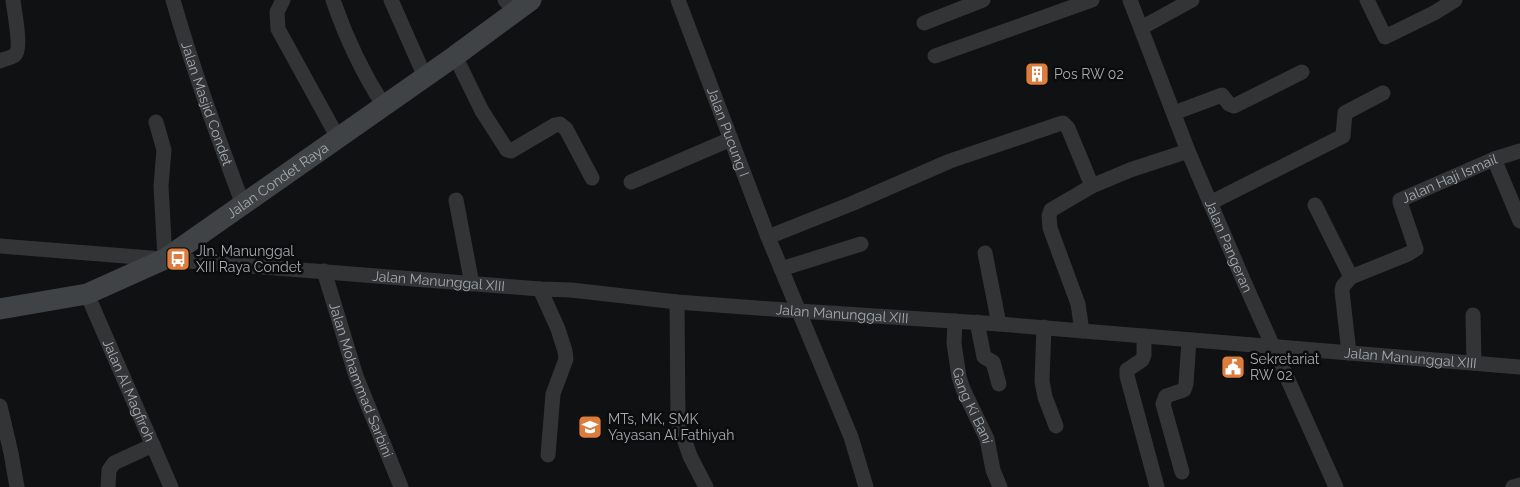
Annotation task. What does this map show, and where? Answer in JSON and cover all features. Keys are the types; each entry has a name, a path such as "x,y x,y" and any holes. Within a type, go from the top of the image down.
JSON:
{"street":[{"path":"0,61 14,55 17,51 18,43 13,0"},
{"name":"Jalan Masjid Condet","path":"173,0 192,64 244,205"},
{"path":"282,0 278,12 278,29 338,138"},
{"path":"333,0 350,46 384,106"},
{"path":"390,0 425,77"},
{"name":"Jalan Pucung I","path":"678,0 781,270 851,437 861,464 866,487"},
{"path":"924,23 983,0"},
{"path":"935,56 1092,0"},
{"name":"Jalan Pangeran","path":"1130,0 1188,151 1336,487"},
{"path":"1141,28 1192,0"},
{"path":"1367,0 1385,37 1434,13 1455,0"},
{"name":"Jalan Condet Raya","path":"0,309 87,294 165,259 455,56 517,4"},
{"path":"455,56 482,112 507,150 511,151 520,147 555,124 560,124 566,129 592,178"},
{"path":"1174,113 1222,95 1229,104 1234,106 1302,72"},
{"path":"1210,203 1343,136 1345,113 1383,93"},
{"path":"156,122 164,150 161,178 165,259"},
{"path":"768,237 851,204 950,161 1059,124 1063,124 1068,128 1092,186"},
{"path":"631,182 731,139"},
{"path":"1082,330 1078,304 1050,228 1049,216 1051,210 1092,186 1130,170 1188,151"},
{"name":"Jalan Haji Ismail","path":"1351,277 1416,249 1400,202 1402,198 1494,159 1520,151"},
{"path":"1494,159 1520,222"},
{"path":"456,200 472,284"},
{"path":"1315,205 1351,277 1343,286 1342,291 1349,353"},
{"path":"781,270 861,244"},
{"name":"Jalan Manunggal XIII","path":"0,246 183,259 472,284 571,290 676,302 1044,327 1520,367"},
{"path":"985,253 999,324"},
{"name":"Jalan Mohammad Sarbini","path":"324,271 356,376 401,487"},
{"path":"540,289 558,329 566,359 553,394 548,455"},
{"name":"Jalan Al Magfiroh","path":"87,294 171,487"},
{"path":"676,302 678,421 690,456 706,487"},
{"path":"1473,315 1474,363"},
{"name":"Gang Ki Bani","path":"955,321 954,343 959,377 988,439 993,470 1000,487"},
{"name":"Gang Ki Bani","path":"976,322 984,357 993,362 999,384"},
{"path":"1044,327 1042,382 1045,397 1056,426"},
{"path":"1144,336 1144,355 1142,360 1127,370 1127,376 1157,487"},
{"path":"1182,472 1163,404 1166,396 1184,390 1189,340"},
{"path":"0,406 17,487"},
{"path":"108,487 109,470 114,462 153,445"},
{"path":"1512,487 1520,485"}],"place":[{"name":"Pos RW 02","path":"1037,74"},
{"name":"Jln. Manunggal XIII Raya Condet","path":"178,259"},
{"name":"Sekretariat RW 02","path":"1233,367"},
{"name":"MTs, MK, SMK Yayasan Al Fathiyah","path":"590,427"}]}
